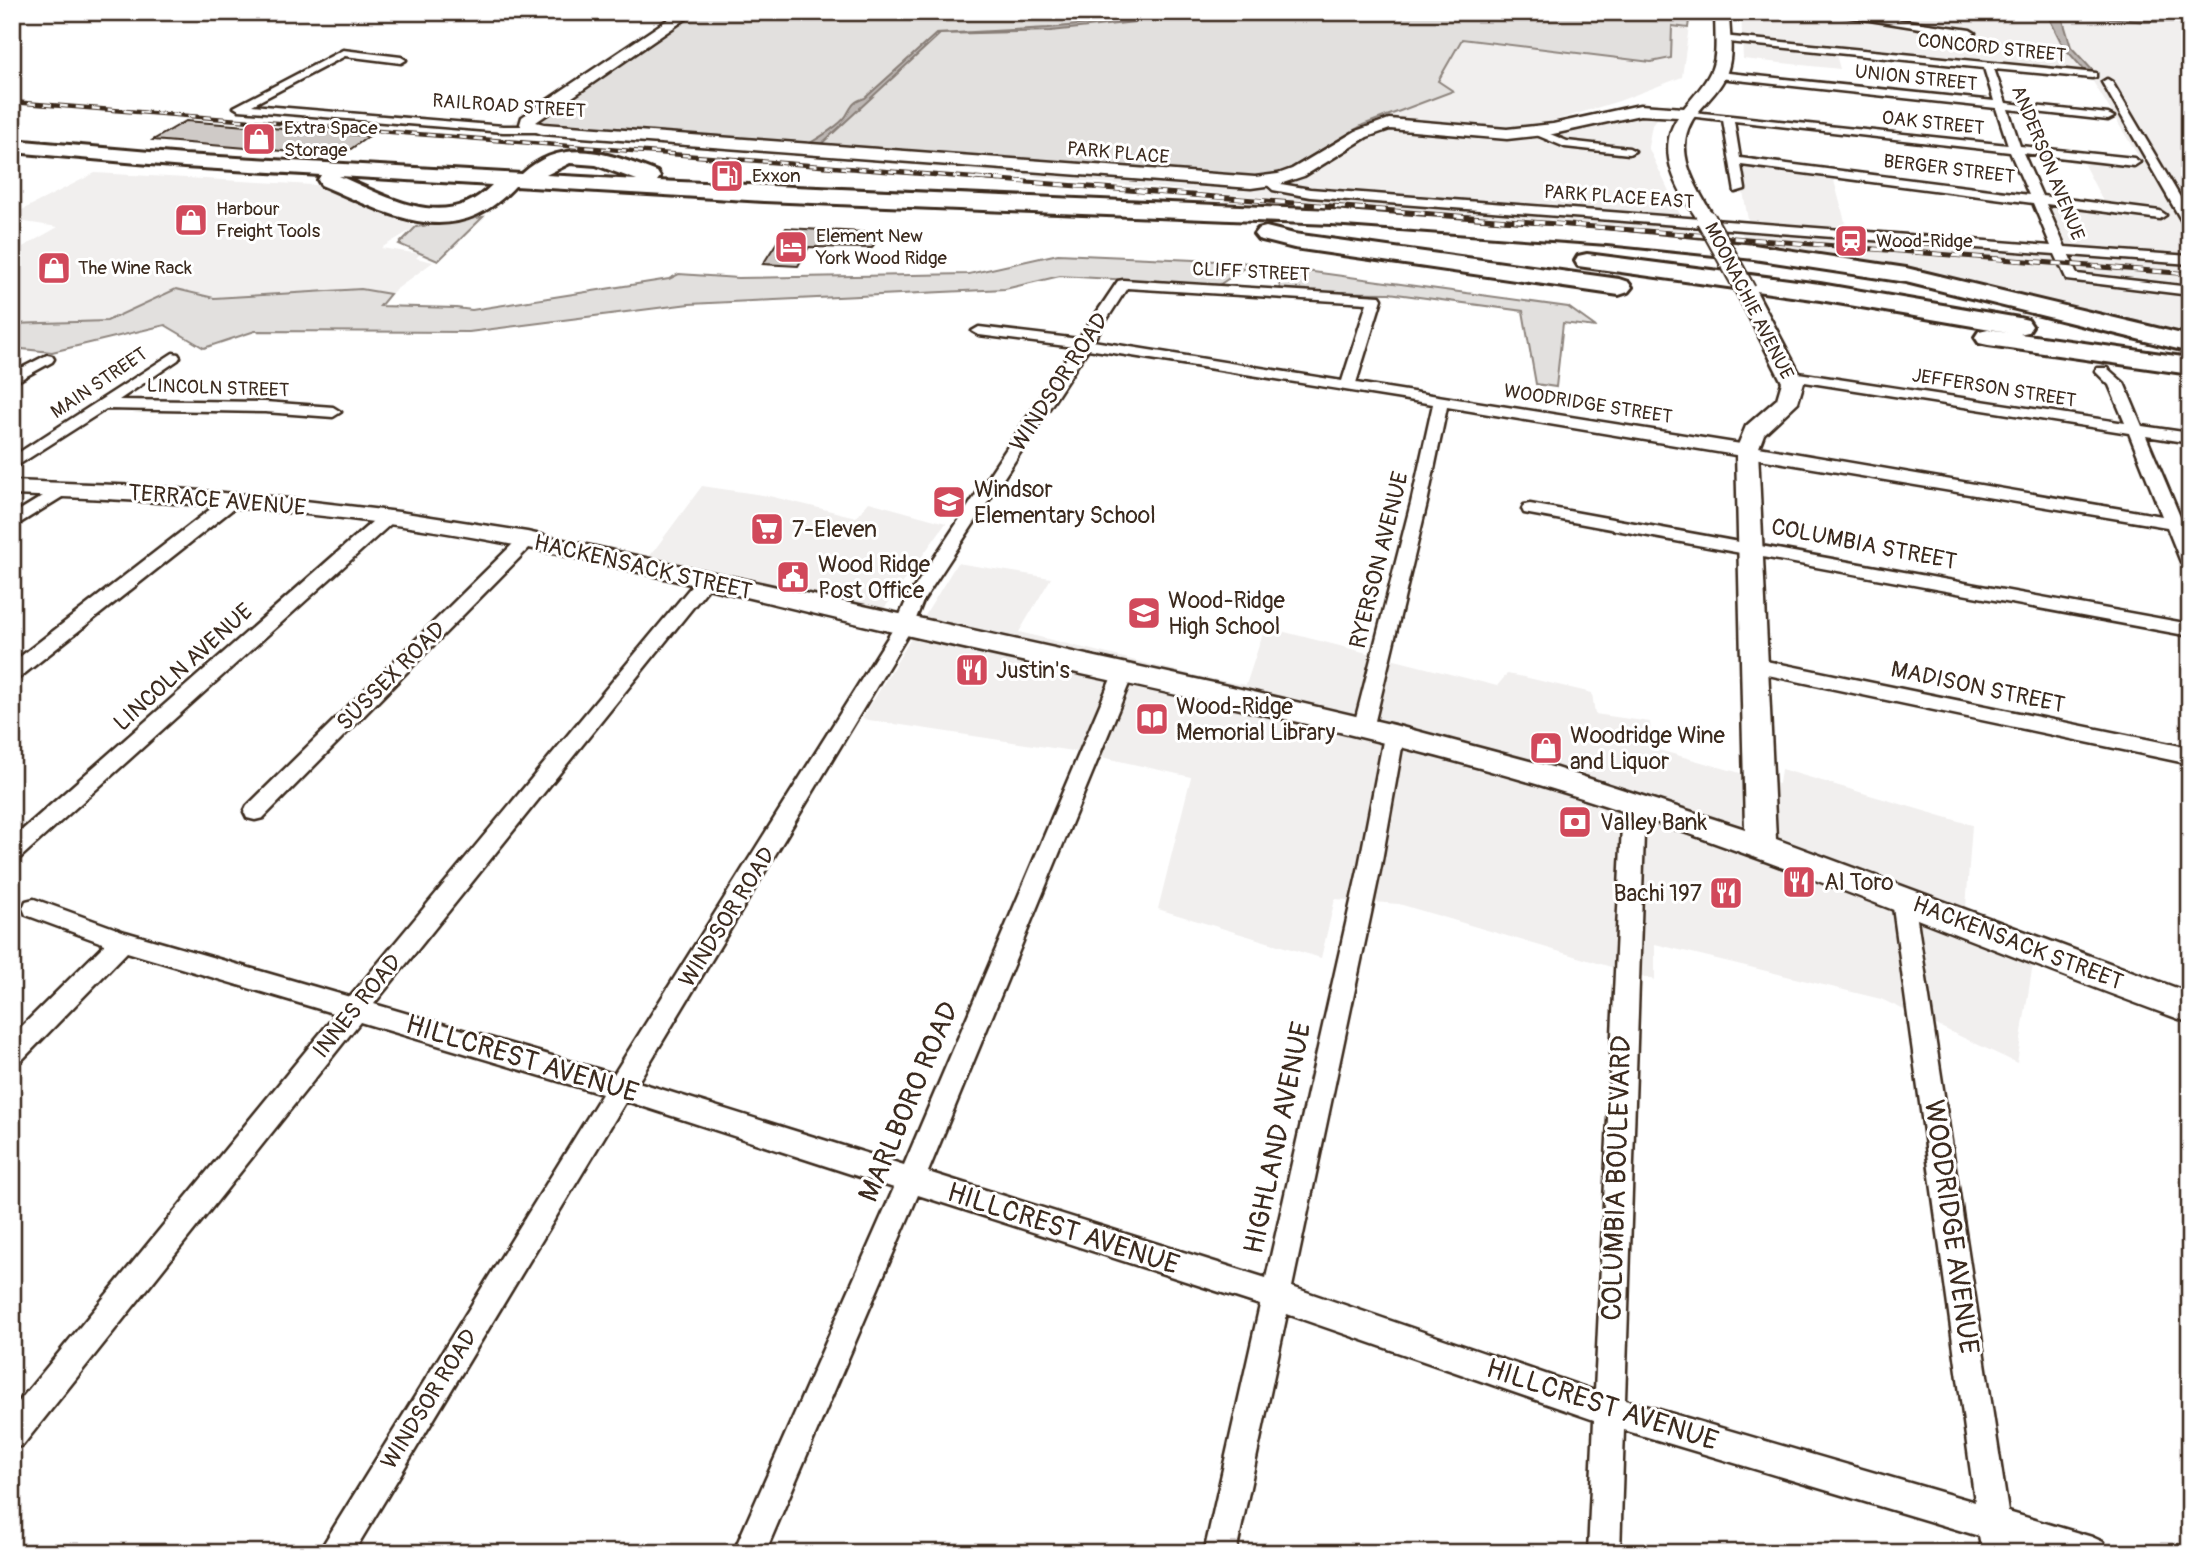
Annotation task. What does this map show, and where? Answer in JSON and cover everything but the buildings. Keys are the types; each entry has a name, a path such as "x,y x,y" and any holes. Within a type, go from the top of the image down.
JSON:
{"highway":[{"path":"12,146 184,161 1462,248 1707,275 1913,307 2190,358"},
{"path":"12,156 329,180 692,189 1336,227 1622,253 1816,279 2190,345"},
{"path":"329,180 408,214 423,217 465,212 486,203 516,184"},
{"path":"937,202 1318,216 1722,248 1906,275 2190,345"},
{"path":"1266,234 1294,241 1749,298 1792,308 2190,366"}],"main road":[{"path":"542,129 528,124 528,120 689,12"},
{"path":"1719,75 1723,61 1722,12"},
{"name":"MOONACHIE AVENUE","path":"1719,75 1688,113 1675,134 1675,157 1791,376 1792,392 1787,402 1754,431 1747,450"},
{"path":"1269,181 1297,173 1371,129 1389,124 1494,134 1538,132 1640,110 1688,113"},
{"name":"RAILROAD STREET","path":"542,129 807,149"},
{"name":"PARK PLACE","path":"807,149 1228,183 1269,181"},
{"path":"1747,450 1761,846"},
{"name":"TERRACE AVENUE","path":"12,488 110,491 232,501 421,522"},
{"name":"HACKENSACK STREET","path":"421,522 527,540 1123,674 1394,736 1556,779 1761,846 2190,1008"}],"street":[{"path":"1824,12 1970,33"},
{"name":"CONCORD STREET","path":"1722,39 2092,75"},
{"name":"RAILROAD STREET","path":"401,60 343,53 239,107 503,129 542,129"},
{"name":"ANDERSON AVENUE","path":"1988,65 2015,149 2071,277 2190,291"},
{"name":"UNION STREET","path":"1719,75 2108,117"},
{"path":"2107,82 2190,225"},
{"name":"OAK STREET","path":"1688,113 2134,162"},
{"path":"1728,117 1739,189"},
{"path":"1538,132 1565,144 1629,152"},
{"name":"BERGER STREET","path":"1734,161 2160,215"},
{"name":"PARK PLACE","path":"1269,181 1277,187 1296,191 1423,201"},
{"name":"PARK PLACE EAST","path":"1423,201 2190,260"},
{"name":"CLIFF STREET","path":"1124,284 1375,299 1348,386"},
{"name":"WINDSOR ROAD","path":"334,1553 904,626 914,601 1124,284"},
{"name":"WOODRIDGE STREET","path":"979,331 1084,344 1747,450 2190,526"},
{"name":"MAIN STREET","path":"12,464 173,357"},
{"path":"12,380 47,359"},
{"path":"2102,371 2116,383 2190,562"},
{"name":"JEFFERSON STREET","path":"1791,376 2190,438"},
{"name":"RYERSON AVENUE","path":"1363,729 1419,503 1441,401"},
{"name":"LINCOLN STREET","path":"102,404 265,407 333,412"},
{"path":"12,523 61,490"},
{"path":"12,673 232,501"},
{"name":"COLUMBIA STREET","path":"1530,509 2190,630"},
{"name":"LINCOLN AVENUE","path":"12,852 387,517"},
{"name":"SUSSEX ROAD","path":"255,811 527,540"},
{"name":"INNES ROAD","path":"12,1434 705,581"},
{"name":"MADISON STREET","path":"1756,666 2190,756"},
{"name":"MARLBORO ROAD","path":"749,1553 911,1180 1123,674"},
{"name":"HIGHLAND AVENUE","path":"1220,1553 1370,866 1394,736"},
{"name":"COLUMBIA BOULEVARD","path":"1604,1553 1634,804"},
{"name":"WOODRIDGE AVENUE","path":"1903,900 1998,1553"},
{"name":"HILLCREST AVENUE","path":"34,908 123,941 621,1088 1276,1296 1608,1410 2092,1553"},
{"path":"12,1053 123,941"}],"shaded area":[{"path":"679,12 1691,12 1682,77 1619,101 1540,125 1670,103 1652,125 1648,147 1688,231 1258,197 504,128"},
{"path":"692,12 1690,12 1688,28 1672,26 1671,58 1651,62 1462,39 1438,81 1453,91 1363,125 1269,181 531,128 533,112"},
{"path":"1141,12 1148,12 1149,16 1135,22 1051,31 940,34 821,144 810,143 840,123 855,103 865,98 936,34 1048,28 1128,20 1142,15"},
{"path":"1741,12 2190,12 2190,331 2110,318 1747,243 1738,226 1749,226 1738,162 1832,173 1848,233 2057,250 2037,199 2106,207 2079,155 2141,161 2089,75 1835,51 1840,69 1743,59"},
{"path":"2046,12 2190,16 2190,21 2145,22 2065,13 2062,17 2071,47 2094,72 2085,71 2063,46"},
{"path":"95,173 331,186 416,227 381,248 420,254 416,258 433,262 390,294 361,289 214,298 176,289 107,321 12,324 12,253 58,227 12,220 12,215"},
{"path":"483,217 438,261 399,244 416,227"},
{"path":"1058,254 1240,262 1568,307 1596,327 1563,323 1556,387 1536,384 1523,311 1389,293 1282,292 1274,271 1244,268 1219,285 1060,276 1005,289 689,304 469,332 255,331 204,348 165,325 52,352 12,348 12,324 107,321 176,289 214,298 361,289 390,294 380,306 472,310 669,279 679,274 738,278 969,274"},
{"path":"702,486 769,496 856,517 869,502 946,523 881,613 644,564"},
{"path":"957,563 1051,578 1019,632 1201,677 1246,685 1265,627 1497,686 1507,674 1524,677 1592,693 1595,714 1650,722 1652,748 1779,784 1781,769 1972,825 1964,935 2033,964 2017,1063 1881,999 1655,944 1655,980 1399,904 1335,899 1321,958 1158,909 1191,777 1079,752 862,719"}],"railway":[{"path":"12,102 999,180"},
{"path":"976,178 2190,274"}],"place":[{"name":"Extra Space Storage","path":"259,139"},
{"name":"Exxon","path":"727,176"},
{"name":"Harbour Freight Tools","path":"191,220"},
{"name":"Wood-Ridge","path":"1851,241"},
{"name":"Element New York Wood Ridge","path":"791,247"},
{"name":"The Wine Rack","path":"54,268"},
{"name":"Windsor Elementary School","path":"949,502"},
{"name":"7-Eleven","path":"767,529"},
{"name":"Wood Ridge Post Office","path":"793,577"},
{"name":"Wood-Ridge High School","path":"1144,613"},
{"name":"Justin's","path":"972,670"},
{"name":"Wood-Ridge Memorial Library","path":"1152,719"},
{"name":"Woodridge Wine and Liquor","path":"1546,748"},
{"name":"Valley Bank","path":"1575,822"},
{"name":"Al Toro","path":"1799,882"},
{"name":"Bachi 197","path":"1726,893"}]}
